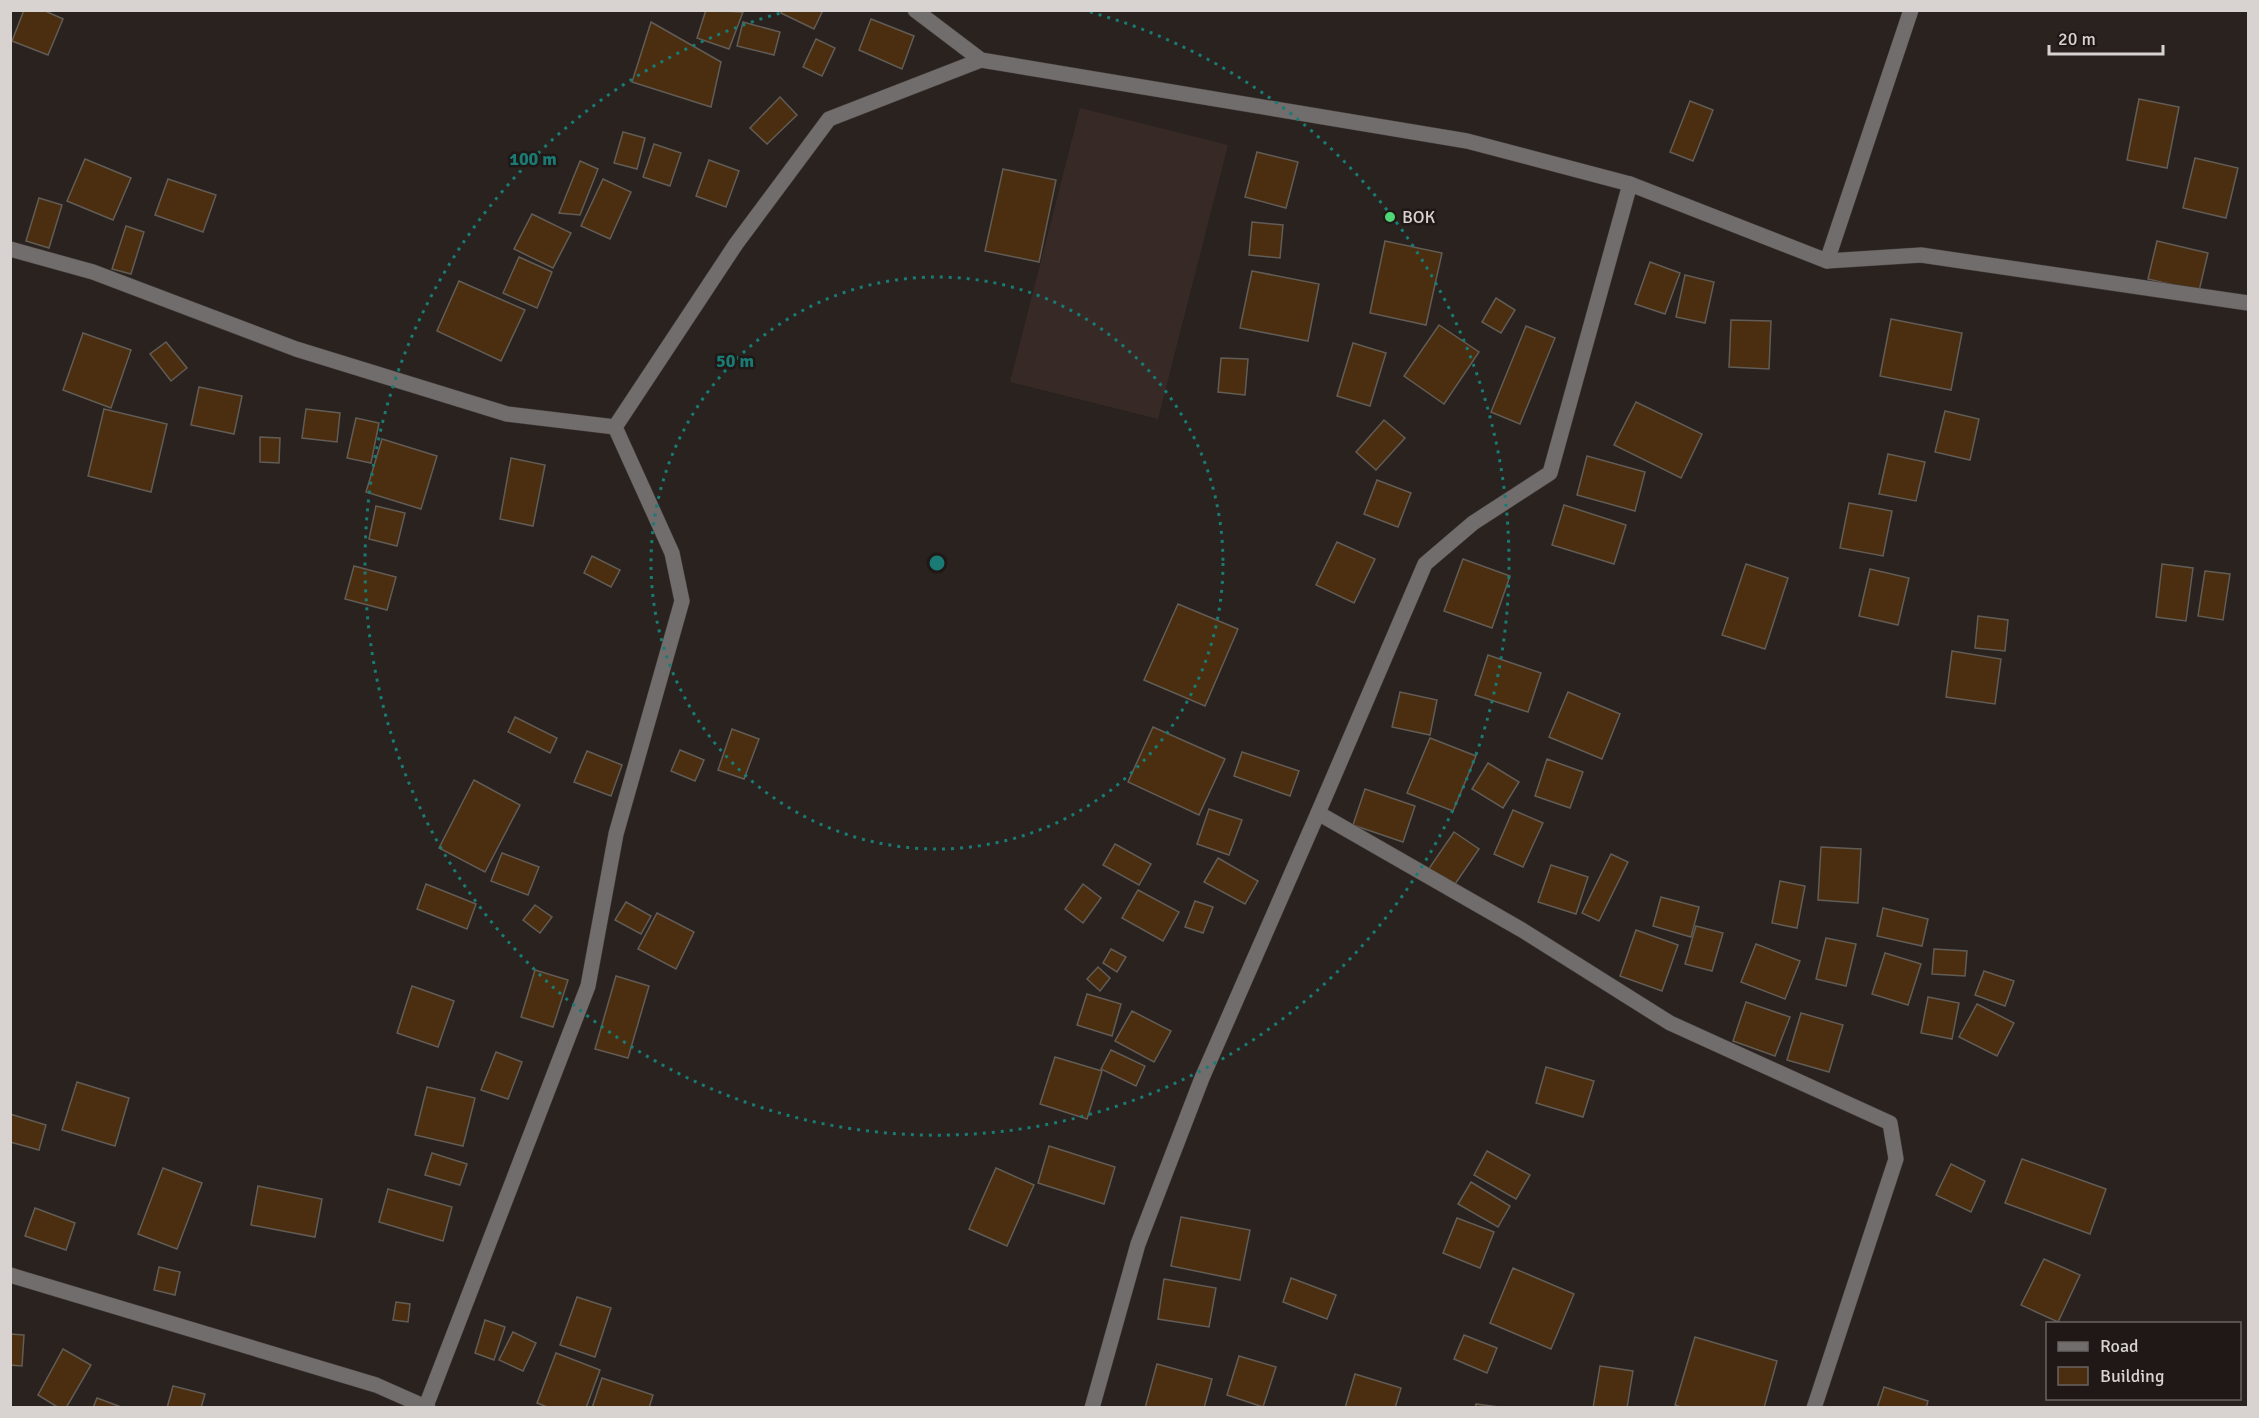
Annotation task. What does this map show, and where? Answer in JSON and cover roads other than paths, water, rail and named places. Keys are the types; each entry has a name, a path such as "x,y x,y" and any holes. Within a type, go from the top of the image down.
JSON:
{"street":[{"path":"915,10 981,60 1467,141 1630,184 1827,261 1921,255 2248,303"},
{"path":"1827,261 1911,10"},
{"path":"615,427 736,244 829,119 981,60"},
{"path":"1092,1407 1138,1244 1202,1078 1425,564 1473,523 1550,473 1630,184"},
{"path":"10,249 93,272 296,349 507,414 615,427"},
{"path":"10,1275 375,1385 427,1407 588,986 616,834 682,601 672,553 615,427"},
{"path":"1318,813 1522,930 1671,1023 1890,1123 1896,1159 1814,1407"}],"place":[{"name":"BOK","path":"1390,217"}]}
